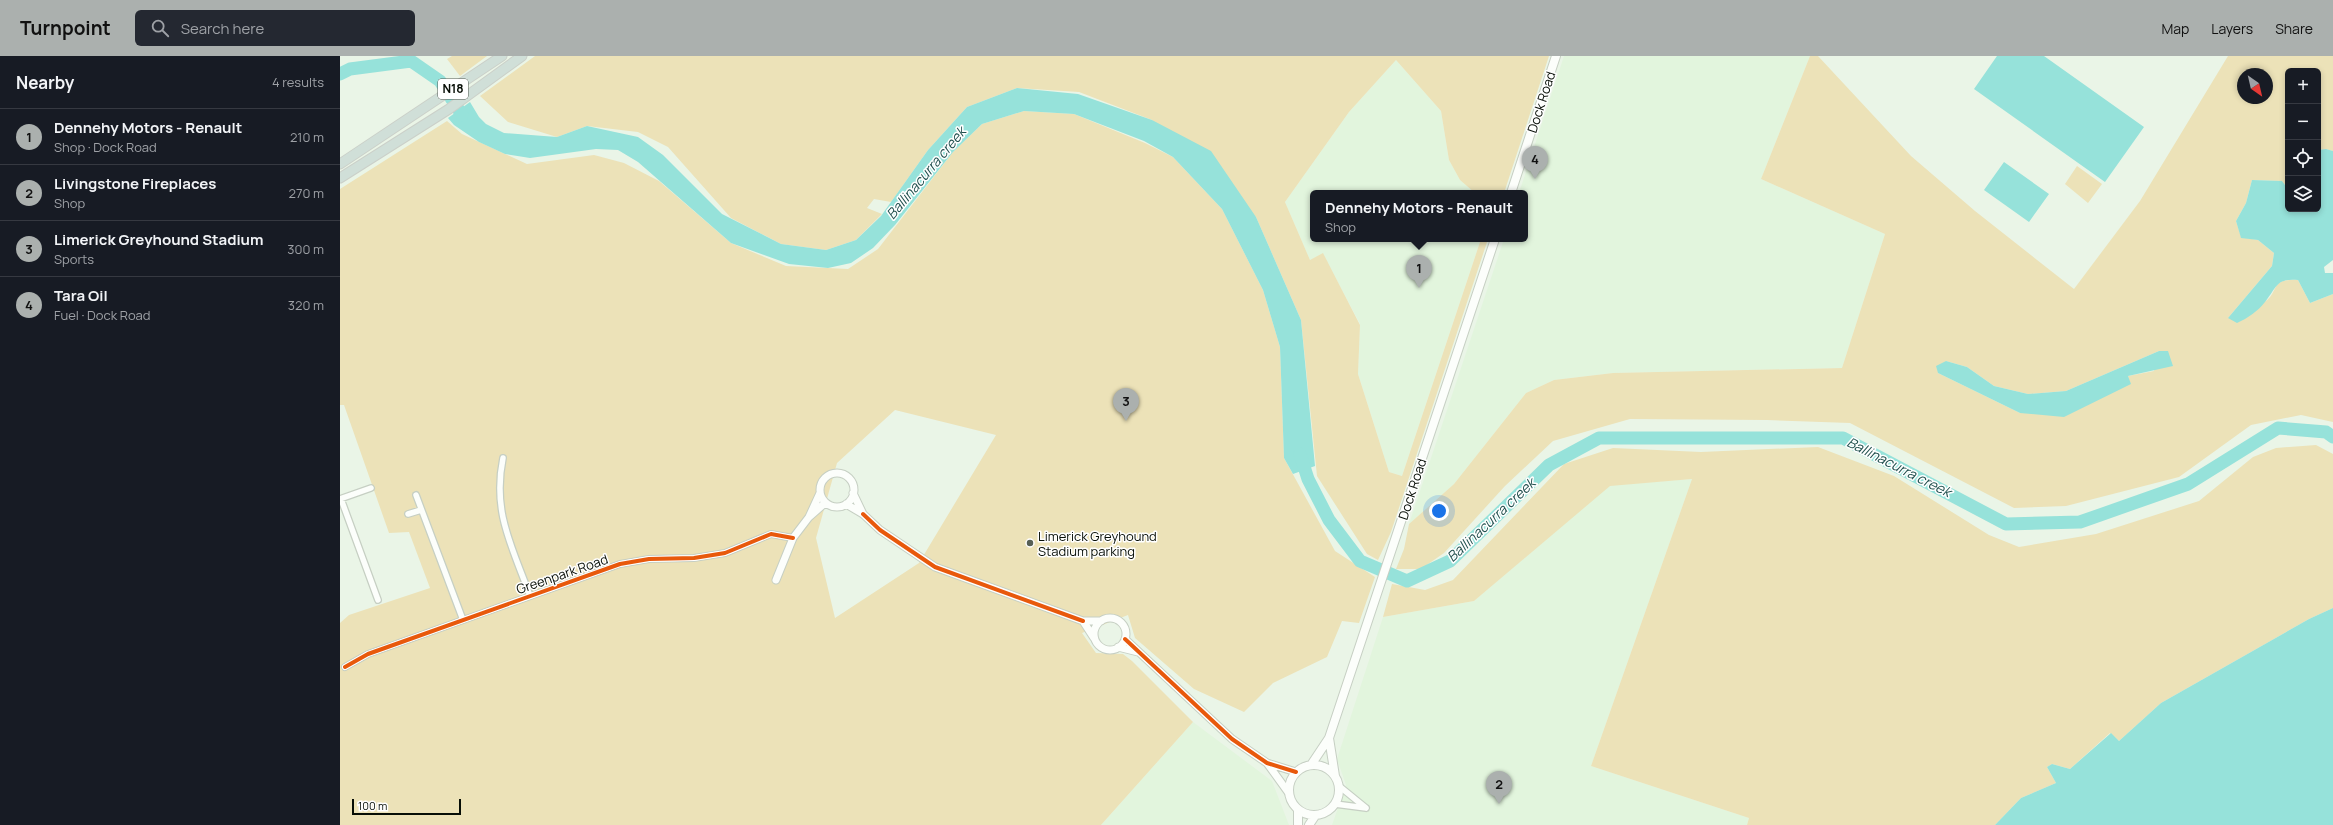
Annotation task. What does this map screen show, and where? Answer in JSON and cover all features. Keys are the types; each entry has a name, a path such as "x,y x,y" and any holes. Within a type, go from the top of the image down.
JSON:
{"highway":[{"name":"N18","path":"340,178 420,128 522,56"},
{"name":"N18","path":"340,164 499,58"}],"main road":[{"name":"Dock Road","path":"1512,190 1556,56"},
{"name":"Dock Road","path":"1311,765 1328,738 1382,584 1494,242"},
{"name":"Dock Road","path":"1328,738 1335,776"},
{"path":"1309,825 1315,816 1326,812 1335,804 1339,786 1335,776 1325,767 1311,765 1296,772 1290,781 1288,792 1291,802 1298,811 1315,816"},
{"path":"1298,811 1298,825"}],"street":[{"path":"503,458 498,485 500,509 530,596"},
{"path":"809,517 820,494 824,480 836,473 850,479 853,493 863,514"},
{"path":"371,488 340,499 378,600"},
{"path":"820,494 825,503 836,507 846,504 853,493"},
{"path":"416,495 463,620"},
{"path":"776,580 793,538 809,517 825,503"},
{"path":"846,504 863,514 880,530 935,567 1083,621 1101,621 1108,618 1119,621 1124,628 1125,639 1232,739 1267,763 1296,772"},
{"path":"408,514 421,510"},
{"name":"Greenpark Road","path":"345,667 368,654 530,596 631,562 705,557 725,553 770,534 793,538"},
{"path":"1083,621 1102,648 1112,649 1118,647 1125,639"},
{"path":"1094,638 1095,628 1101,621"},
{"path":"1118,647 1138,652"},
{"path":"1267,763 1288,792"},
{"path":"1335,804 1366,808 1339,786"}],"shaded area":[{"path":"452,56 487,56 460,76 447,59"},
{"path":"535,56 1549,56 1505,190 1472,190 1460,180 1449,160 1441,111 1396,60 1349,112 1285,202 1310,260 1323,253 1360,325 1358,374 1389,472 1402,476 1480,242 1487,242 1391,532 1378,560 1367,554 1317,476 1301,320 1256,217 1152,120 1079,92 1017,88 967,107 928,150 891,202 874,199 867,208 882,214 856,240 826,250 781,244 731,218 668,147 638,132 587,126 557,137 508,122 480,96"},
{"path":"1564,56 1810,56 1761,179 1885,234 1842,368 1613,373 1554,380 1526,393 1454,484 1409,524 1503,242 1528,242 1528,190 1520,190"},
{"path":"1810,56 1818,56 1911,156 1975,211 2074,289 2140,201 2228,56 2333,56 2333,151 2321,150 2321,68 2285,68 2285,185 2282,181 2252,180 2246,203 2236,221 2241,237 2258,240 2274,253 2272,266 2228,318 2263,303 2282,281 2298,280 2310,303 2333,294 2333,422 2301,415 2251,425 2179,477 2066,506 2014,508 1850,423 1767,420 1630,419 1553,441 1505,486 1444,553 1421,569 1396,569 1404,549 1409,524 1454,484 1526,393 1554,380 1613,373 1842,368 1885,234 1761,179","holes":["2159,351 2154,371 2128,376 2130,384 2020,413 1938,373 1946,361 1967,367 1994,386 2028,394 2066,391"]},
{"path":"1396,60 1441,111 1449,160 1460,180 1472,190 1310,190 1310,242 1480,242 1402,476 1389,472 1358,374 1360,324 1323,254 1310,260 1285,202 1349,112"},
{"path":"1024,111 1074,114 1145,143 1173,157 1222,209 1263,290 1280,347 1284,458 1335,551 1375,577 1359,623 1342,621 1327,657 1273,683 1244,712 1194,689 1135,638 1128,615 1082,633 1096,653 1123,654 1132,661 1193,722 1101,825 340,825 340,623 349,615 430,588 409,532 389,533 344,405 340,405 340,189 447,121 462,134 527,164 594,155 624,163 659,181 731,243 786,266 848,269 878,249 953,152 982,124","holes":["895,410 996,435 919,563 835,618 816,538 837,463"]},
{"path":"2077,166 2102,184 2088,203 2065,184"},
{"path":"2316,445 2333,454 2333,608 2309,619 2161,703 2119,741 2110,733 2070,769 2052,764 2047,767 2056,783 2021,798 1995,825 1747,825 1749,818 1591,766 1692,479 1610,486 1474,601 1383,617 1392,584 1425,590 1453,580 1564,464 1613,448 1701,452 1818,447 1894,476 1989,535 2019,547 2096,534 2199,501 2253,457 2276,448"},
{"path":"1692,479 1591,766 1749,818 1747,825 1332,825 1346,785 1337,759 1383,617 1474,601 1610,485"},
{"path":"1193,722 1272,781 1289,825 1101,825"}],"water":[{"path":"1997,56 2044,56 2144,127 2105,182 1974,89"},
{"path":"1017,88 1078,94 1152,120 1211,151 1256,217 1301,320 1315,466 1293,474 1284,458 1280,347 1263,290 1222,209 1173,157 1144,141 1074,114 1024,111 982,124 953,152 895,225 873,248 851,263 828,268 789,264 731,243 638,162 618,150 596,149 530,158 505,154 479,142 454,125 448,118 470,102 479,117 486,124 504,133 557,137 587,126 638,137 663,155 722,214 781,244 826,250 856,240 881,216 928,150 967,107"},
{"path":"2321,150 2333,151 2333,260 2324,267 2325,273 2333,273 2333,294 2310,303 2298,280 2285,280 2275,288 2265,302 2256,311 2249,317 2237,323 2228,318 2272,266 2274,253 2258,240 2241,238 2236,221 2246,203 2252,180 2282,181 2285,185 2285,212 2321,212"},
{"path":"2004,162 2049,194 2029,222 1984,190"},
{"path":"2159,351 2168,351 2173,366 2128,376 2131,384 2064,417 2020,413 1938,373 1936,366 1946,361 1967,367 1994,386 2028,394 2066,391"},
{"path":"2333,608 2333,825 1995,825 2021,798 2056,783 2047,767 2052,764 2070,769 2111,733 2119,741 2161,703 2309,619"}],"waterway":[{"name":"Ballinacurra creek","path":"340,74 350,69 411,61 440,81 462,115"},
{"name":"Ballinacurra creek","path":"1300,454 1308,479 1329,520 1360,561 1407,581 1450,561 1549,465 1599,438 1843,438 2006,524 2080,522 2188,484 2278,428 2326,432 2333,437"}],"cycle path":[{"path":"863,514 880,530 935,567 1083,621"},
{"path":"345,667 368,654 620,564 649,559 694,558 725,553 771,534 793,538"},
{"path":"1125,639 1232,739 1267,763 1296,772"}],"place":[{"name":"Tara Oil","path":"1535,179"},
{"name":"Dennehy Motors - Renault","path":"1419,288"},
{"name":"Limerick Greyhound Stadium","path":"1126,421"},
{"name":"Limerick Greyhound Stadium parking","path":"1030,543"},
{"name":"Livingstone Fireplaces","path":"1499,804"}]}
